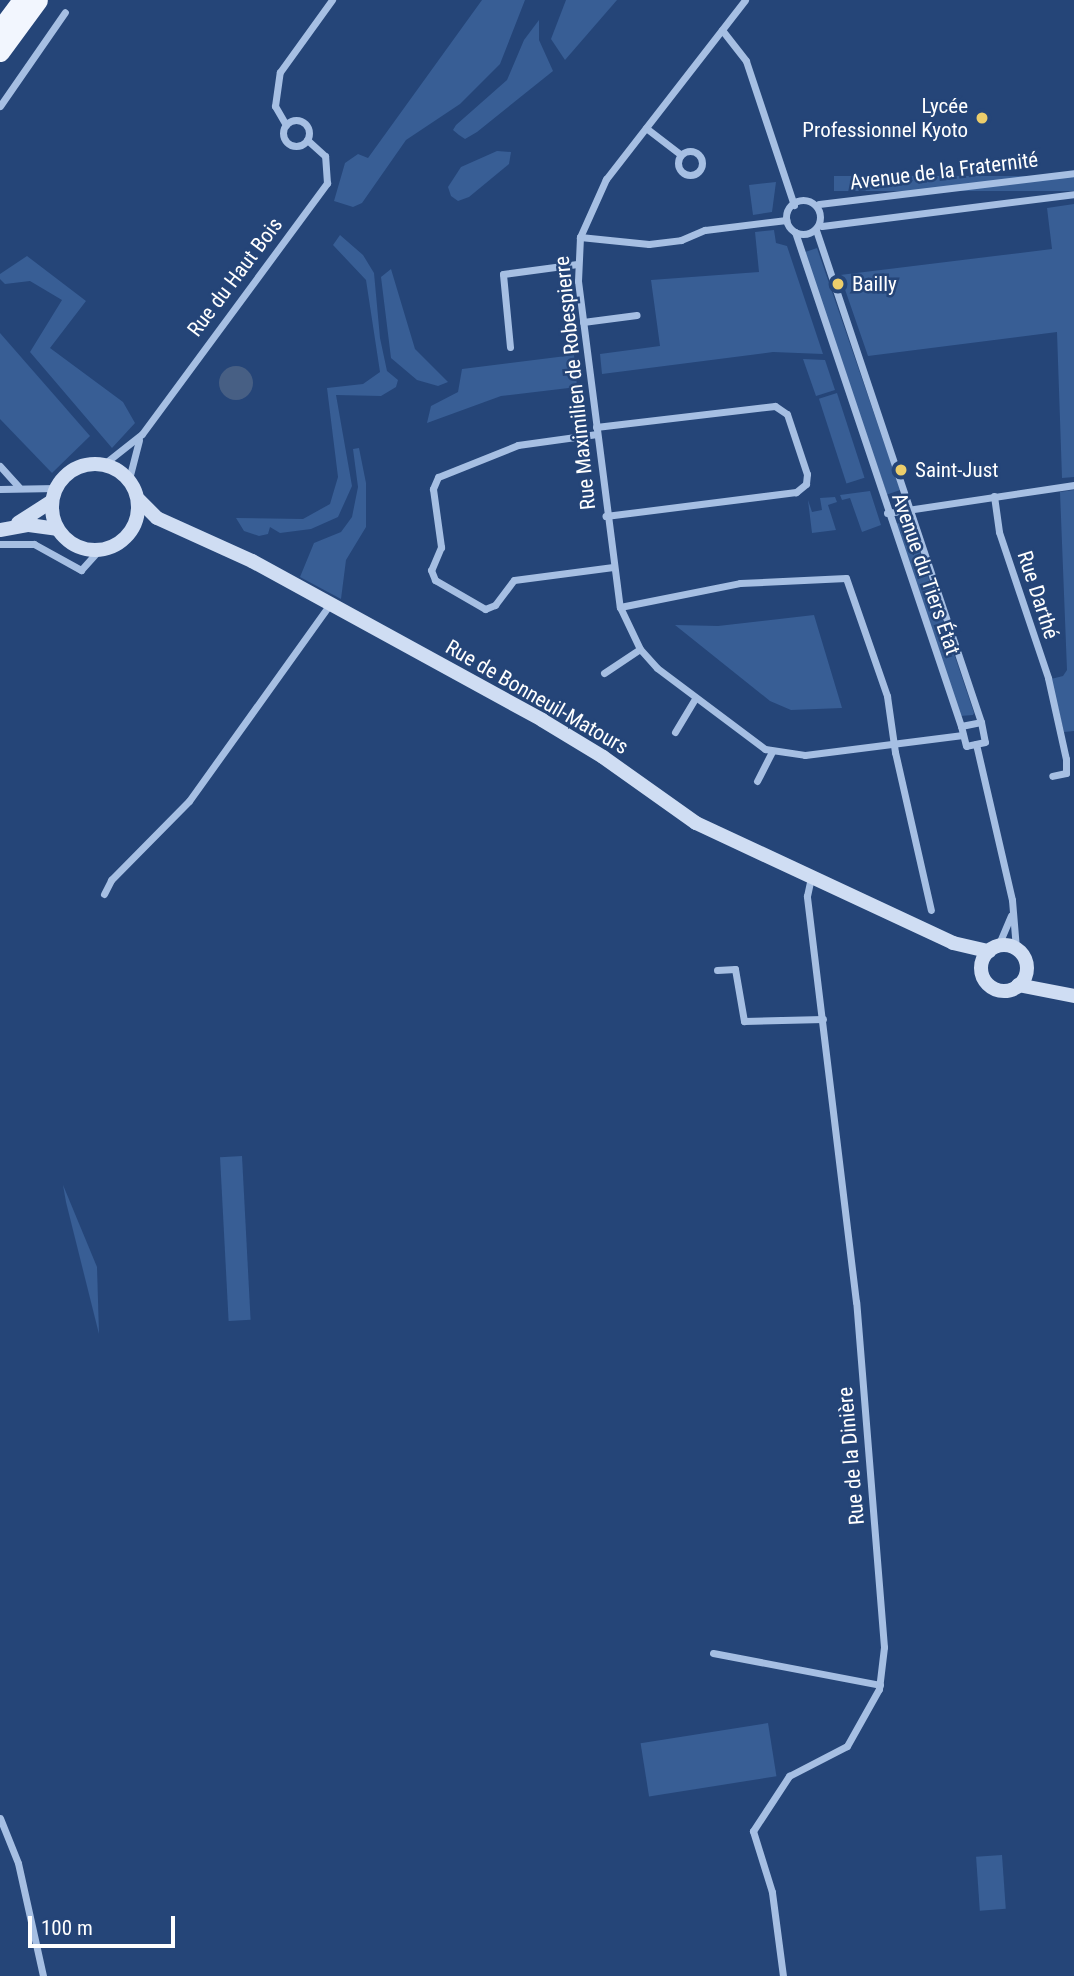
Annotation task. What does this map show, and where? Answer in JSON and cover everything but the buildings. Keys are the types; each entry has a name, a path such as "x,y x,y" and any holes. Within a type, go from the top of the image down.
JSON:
{"highway":[{"path":"0,29 22,0"},
{"path":"0,52 38,0"}],"main road":[{"path":"104,464 130,479 139,500 131,532 99,550 75,546 57,528 43,525 4,529 54,494 76,467 104,464"},
{"path":"54,494 57,528"},
{"name":"Rue de Bonneuil-Matours","path":"139,500 172,526 231,551 331,604 588,747 696,823 953,943 993,948"},
{"name":"Rue de Bonneuil-Matours","path":"131,532 151,526 172,526"},
{"name":"Rue de Bonneuil-Matours","path":"953,943 981,969"},
{"path":"1059,990 1018,985 995,989 981,969 993,948 1016,949 1026,969 1059,990 1074,996"},
{"path":"1018,985 1026,969"}],"street":[{"path":"286,125 303,122 307,140 300,145 288,142 286,125 275,106 280,72 332,0"},
{"name":"Rue Maximilien de Robespierre","path":"745,0 599,190 580,237 578,264 583,322 606,516 620,607 640,649 695,699 744,738 772,752 805,755 963,735"},
{"path":"0,106 65,12"},
{"path":"580,237 649,244 681,240 705,230 786,220 787,208 794,205 746,61 722,30"},
{"path":"646,128 681,155"},
{"name":"Rue du Haut Bois","path":"104,464 142,434 327,183 325,156 307,140"},
{"name":"Avenue de la Fraternité","path":"794,205 1074,173"},
{"name":"Avenue de la Fraternité","path":"795,232 1074,194"},
{"name":"Avenue du Tiers État","path":"819,204 819,228 908,507 981,722"},
{"name":"Avenue du Tiers État","path":"786,220 787,228 795,232 963,735"},
{"path":"510,347 503,274 578,264"},
{"path":"583,322 637,315"},
{"path":"606,516 796,492 806,484 807,474 786,414 775,405 518,445 438,477 433,489 441,547 431,570 435,580 485,609 495,606 513,580 613,567"},
{"name":"Rue du Haut Bois","path":"130,479 142,434"},
{"path":"0,466 19,487"},
{"path":"887,513 908,507 1074,485"},
{"path":"0,489 19,487 54,494"},
{"name":"Rue Darthé","path":"994,496 999,533 1048,678 1066,759 1066,773 1052,776"},
{"path":"0,544 34,544 81,570 99,550"},
{"path":"620,607 740,583 846,578 879,666 931,910"},
{"path":"104,894 111,880 190,802 331,604"},
{"path":"604,674 640,649"},
{"path":"675,732 695,699"},
{"path":"961,726 981,722 985,742 965,746 963,735"},
{"path":"976,744 1013,912 1016,949"},
{"path":"757,781 772,752"},
{"name":"Rue de la Dinière","path":"783,1976 772,1892 753,1831 789,1776 847,1746 880,1685 884,1647 858,1329 807,896 811,877"},
{"path":"993,948 1013,912"},
{"path":"717,970 735,968 744,1021 823,1019"},
{"path":"713,1653 880,1685"},
{"path":"0,1818 18,1863 43,1976"}],"shaded area":[{"path":"482,0 525,0 500,64 460,104 406,140 362,203 353,207 334,201 345,163 358,154 368,158"},
{"path":"566,0 617,0 565,60 551,39"},
{"path":"539,20 539,40 553,71 465,139 453,130 456,125 507,80 524,40"},
{"path":"497,151 511,152 509,164 469,197 458,201 451,196 448,187 461,167"},
{"path":"834,176 1074,176 1074,191 834,191"},
{"path":"776,182 772,212 753,215 749,185"},
{"path":"1074,204 1074,477 1062,478 1057,332 868,356 840,275 1052,249 1047,208"},
{"path":"774,230 776,243 787,246 823,354 773,352 602,374 600,354 660,346 651,280 759,272 755,232"},
{"path":"340,235 363,255 374,273 380,338 387,371 398,380 396,387 381,396 336,395 352,486 338,517 311,529 280,533 270,527 268,534 259,536 244,531 236,518 303,519 330,504 338,477 327,388 363,384 380,372 366,280 333,245"},
{"path":"817,248 900,490 887,495 804,253"},
{"path":"27,256 86,301 50,348 123,402 135,423 112,448 30,352 62,300 30,281 5,284 0,279 0,274"},
{"path":"391,269 415,349 448,382 438,386 417,380 391,358 381,277"},
{"path":"0,333 90,436 52,473 0,419"},
{"path":"574,355 577,387 501,396 427,423 431,406 458,392 462,369"},
{"path":"803,359 825,360 835,390 816,396"},
{"path":"236,366 248,371 253,383 248,395 236,400 224,395 219,383 224,371"},
{"path":"837,393 865,478 846,484 819,399"},
{"path":"359,448 366,483 366,527 346,560 341,599 300,577 314,543 341,532 352,517 358,487 353,449"},
{"path":"1074,490 1074,731 1064,732 1051,679 1063,676 1067,670 1060,492"},
{"path":"870,491 881,525 862,532 850,498 842,500 840,495"},
{"path":"835,497 837,502 828,505 836,530 812,533 808,500 812,512 822,510 820,498"},
{"path":"909,520 973,715 960,716 895,524"},
{"path":"814,615 842,708 791,710 770,701 675,625 718,626"},
{"path":"242,1156 251,1320 229,1321 220,1157"},
{"path":"63,1185 97,1267 99,1334 66,1202"},
{"path":"768,1723 776,1776 649,1797 641,1743"},
{"path":"1002,1855 1006,1909 980,1911 976,1857"}],"place":[{"name":"Lycée Professionnel Kyoto","path":"982,118"},
{"name":"Bailly","path":"838,284"},
{"name":"Saint-Just","path":"901,470"}]}
